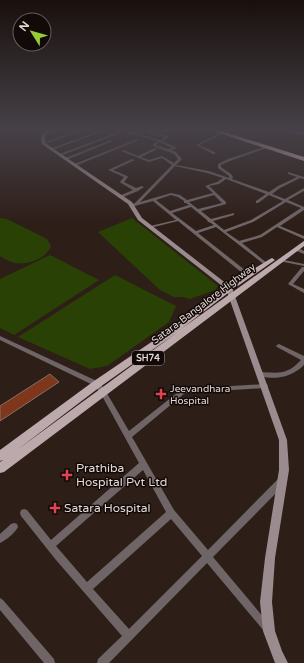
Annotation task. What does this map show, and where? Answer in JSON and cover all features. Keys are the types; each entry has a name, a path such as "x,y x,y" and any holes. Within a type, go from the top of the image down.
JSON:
{"main road":[{"name":"Satara-Bangalore Highway","path":"0,468 103,392 230,292 248,275 304,238"},
{"name":"Satara-Bangalore Highway","path":"0,456 97,384 230,292 281,260 300,251 304,243"}],"street":[{"path":"68,161 133,205 140,219 230,292 265,386 283,440 284,462 270,558 266,602 269,631 277,654 282,663"},
{"path":"74,165 84,161"},
{"path":"131,161 110,170 126,177 122,182 137,190"},
{"path":"168,161 174,165 204,171 230,179 304,208"},
{"path":"133,205 178,161"},
{"path":"225,161 218,166 230,175 230,179"},
{"path":"289,173 304,178"},
{"path":"257,202 268,194 299,177"},
{"path":"197,211 225,203 207,186 218,183 225,178"},
{"path":"120,197 142,187"},
{"path":"224,232 252,221 304,189"},
{"path":"133,205 174,194 179,196 265,264"},
{"path":"185,202 214,194"},
{"path":"153,199 248,275"},
{"path":"170,212 190,206"},
{"path":"238,244 258,237 304,208"},
{"path":"209,221 233,214"},
{"path":"150,227 179,220"},
{"path":"195,233 216,226"},
{"path":"277,226 304,238"},
{"path":"281,260 304,266 290,284 304,291"},
{"path":"0,338 97,384 103,392 171,513 269,631"},
{"path":"260,374 286,375 295,371 304,360 279,346"},
{"path":"128,436 184,391 265,386"},
{"path":"50,546 144,464"},
{"path":"102,663 282,481"},
{"path":"24,513 50,546 129,636"},
{"path":"88,588 171,513"},
{"path":"0,539 14,526"},
{"path":"0,603 50,663"}],"green space":[{"path":"0,218 7,219 47,239 51,246 49,251 41,258 25,263 13,263 0,256"},
{"path":"132,218 218,286 215,290 190,299 174,297 160,290 98,232"},
{"path":"50,255 99,280 14,335 0,328 0,279"},
{"path":"115,275 176,306 169,322 107,366 90,369 18,337"}],"building":[{"path":"50,374 59,382 0,421 0,406"}],"place":[{"name":"Jeevandhara Hospital","path":"161,394"},
{"name":"Prathiba Hospital Pvt Ltd","path":"67,475"},
{"name":"Satara Hospital","path":"55,508"}]}
